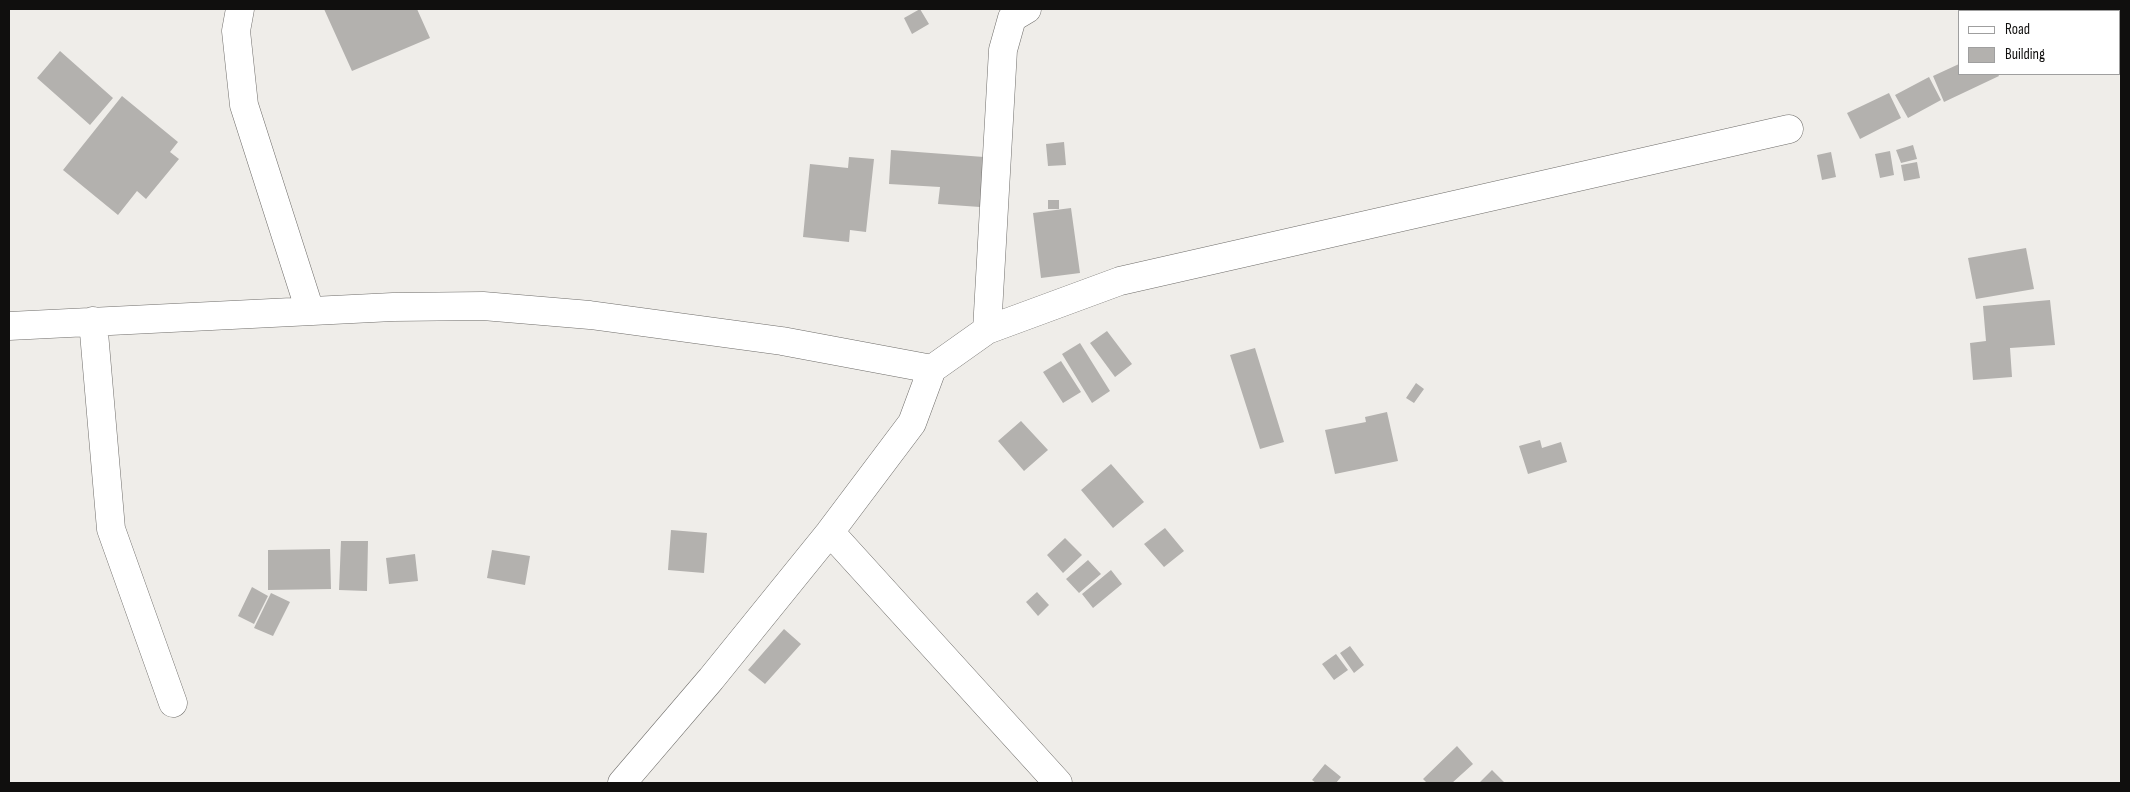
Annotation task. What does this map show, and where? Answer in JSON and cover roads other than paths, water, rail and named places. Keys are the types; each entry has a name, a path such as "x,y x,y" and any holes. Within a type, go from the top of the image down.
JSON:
{"street":[{"path":"240,9 236,31 244,105 310,311"},
{"path":"987,330 1003,50 1016,12"},
{"path":"622,783 711,679 830,532 912,423 932,369 987,330 1120,281 1789,129"},
{"path":"9,326 310,311 484,306 590,315 782,341 932,369"},
{"path":"93,321 111,529 173,703"},
{"path":"830,532 1058,783"}]}
